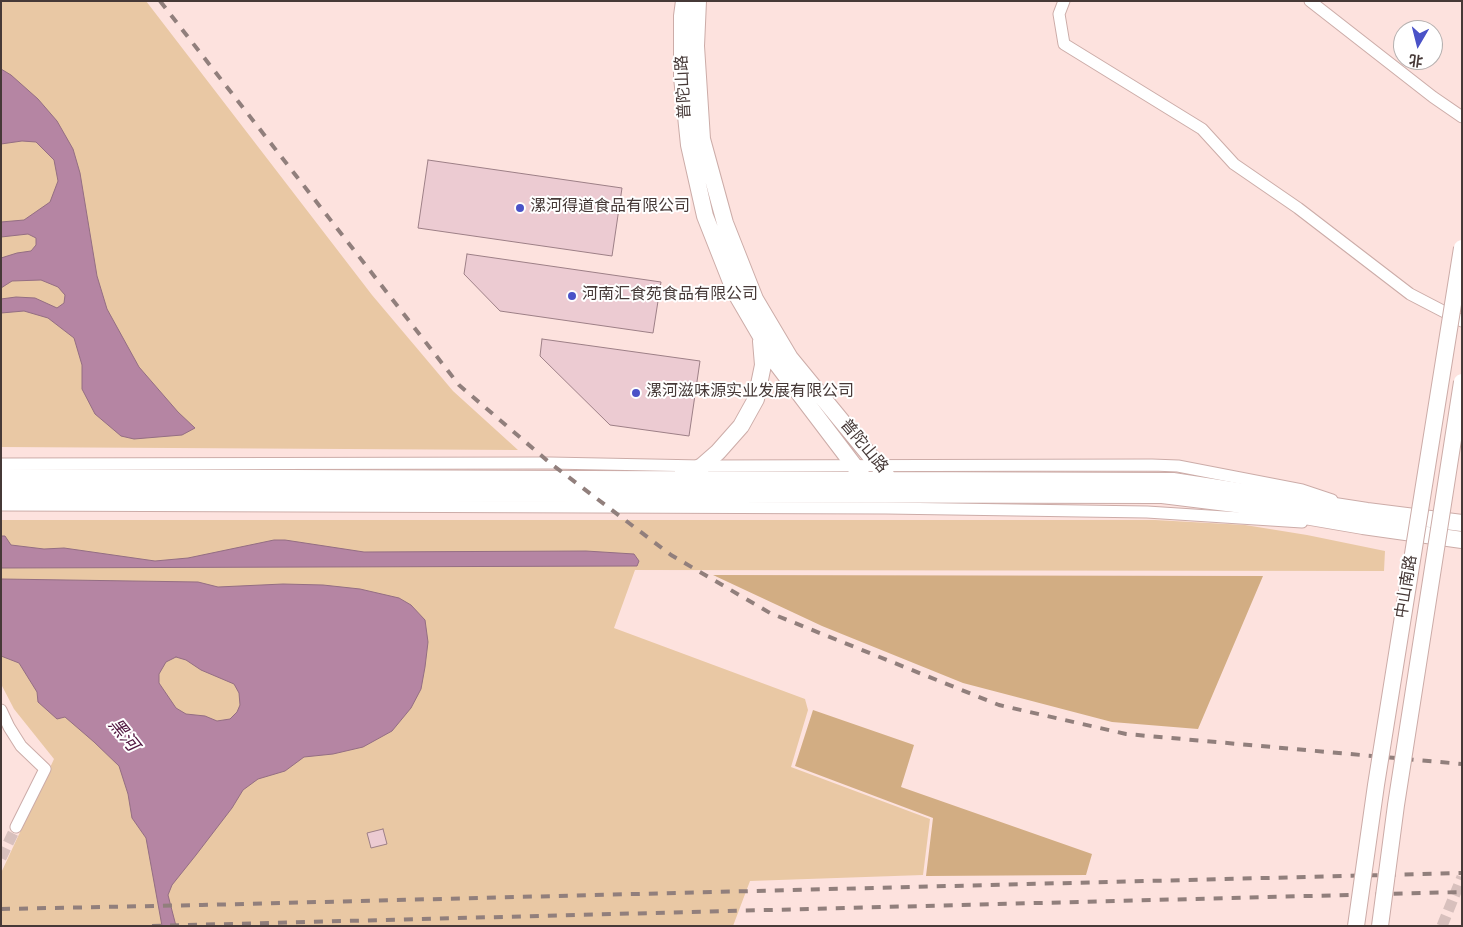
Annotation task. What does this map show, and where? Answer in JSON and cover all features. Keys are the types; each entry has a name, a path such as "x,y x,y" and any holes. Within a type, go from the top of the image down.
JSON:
{"main road":[{"name":"普陀山路","path":"684,1 682,16 682,77 688,145 705,216 735,292 777,364 865,480 887,494"},
{"name":"普陀山路","path":"698,1 696,46 702,139 725,223 755,299 790,358 877,464 887,494"},
{"name":"中山南路","path":"1356,926 1378,775 1462,248"},
{"path":"676,481 702,466 718,452 741,426 756,399 763,365 761,336"},
{"name":"中山南路","path":"1380,926 1396,805 1462,382"},
{"path":"1,477 502,478 676,481 865,480"},
{"path":"1,494 1162,494 1365,519 1462,523"},
{"path":"1365,519 1462,540"}],"street":[{"path":"1064,1 1060,14 1064,44 1202,129 1234,164 1298,208 1410,294 1462,321"},
{"path":"1310,1 1433,97 1462,117"},
{"path":"1,464 550,463 702,466 877,464 1178,466 1302,490 1365,519"},
{"path":"1,506 887,494"},
{"path":"1,710 21,746 45,769 16,827"}],"shaded area":[{"path":"1,1 146,1 372,295 453,391 518,450 1,447"},
{"path":"1,520 1155,520 1245,525 1385,551 1384,571 635,570 614,628 805,699 808,710 791,767 930,819 923,875 750,881 733,926 1,926 1,873 54,759 14,709 1,684"},
{"path":"713,575 1263,576 1198,729 1112,722 963,683 822,626"},
{"path":"813,710 914,745 901,787 1092,854 1086,875 926,876 933,818 795,766"}],"water":[{"path":"1,69 11,75 38,99 57,121 73,149 80,173 97,276 107,309 139,367 178,412 195,428 182,435 134,439 121,436 95,414 82,389 82,365 74,338 48,318 24,311 1,313 1,299 16,297 35,298 57,308 64,303 65,295 58,287 41,280 12,281 1,288 1,258 31,251 36,245 36,238 28,234 1,237 1,222 24,220 50,202 58,181 54,160 36,142 22,141 1,144"},
{"path":"1,536 5,536 11,545 44,549 64,548 155,561 188,558 274,540 285,540 364,552 586,551 634,554 639,561 637,566 1,568"},
{"name":"黑河","path":"1,579 198,582 218,587 283,584 323,585 360,589 399,598 411,605 425,620 428,642 421,689 411,708 392,731 363,747 333,754 304,757 285,771 258,779 243,790 232,808 172,885 168,895 176,926 162,926 146,838 132,818 128,794 119,766 65,717 57,719 38,702 37,692 19,663 1,656","holes":["176,657 186,660 201,670 234,684 239,693 240,705 237,712 230,719 217,721 205,716 186,714 176,708 159,683 159,674 166,662"]}],"building":[{"name":"漯河得道食品有限公司","path":"428,160 622,188 612,256 418,228"},
{"name":"河南汇食苑食品有限公司","path":"467,254 661,282 653,333 500,311 464,274"},
{"name":"漯河滋味源实业发展有限公司","path":"542,339 700,361 689,436 610,425 540,356"},
{"path":"383,829 387,844 371,848 367,833"}],"tunnel":[{"path":"1,858 16,827"},
{"path":"1442,926 1462,877"}],"railway":[{"path":"160,1 459,385 550,463 671,555 770,613 999,705 1126,734 1462,764"},
{"path":"1,909 1462,873"},
{"path":"152,926 1462,892"}],"place":[{"name":"漯河得道食品有限公司","path":"520,208"},
{"name":"河南汇食苑食品有限公司","path":"572,296"},
{"name":"漯河滋味源实业发展有限公司","path":"636,393"}]}
